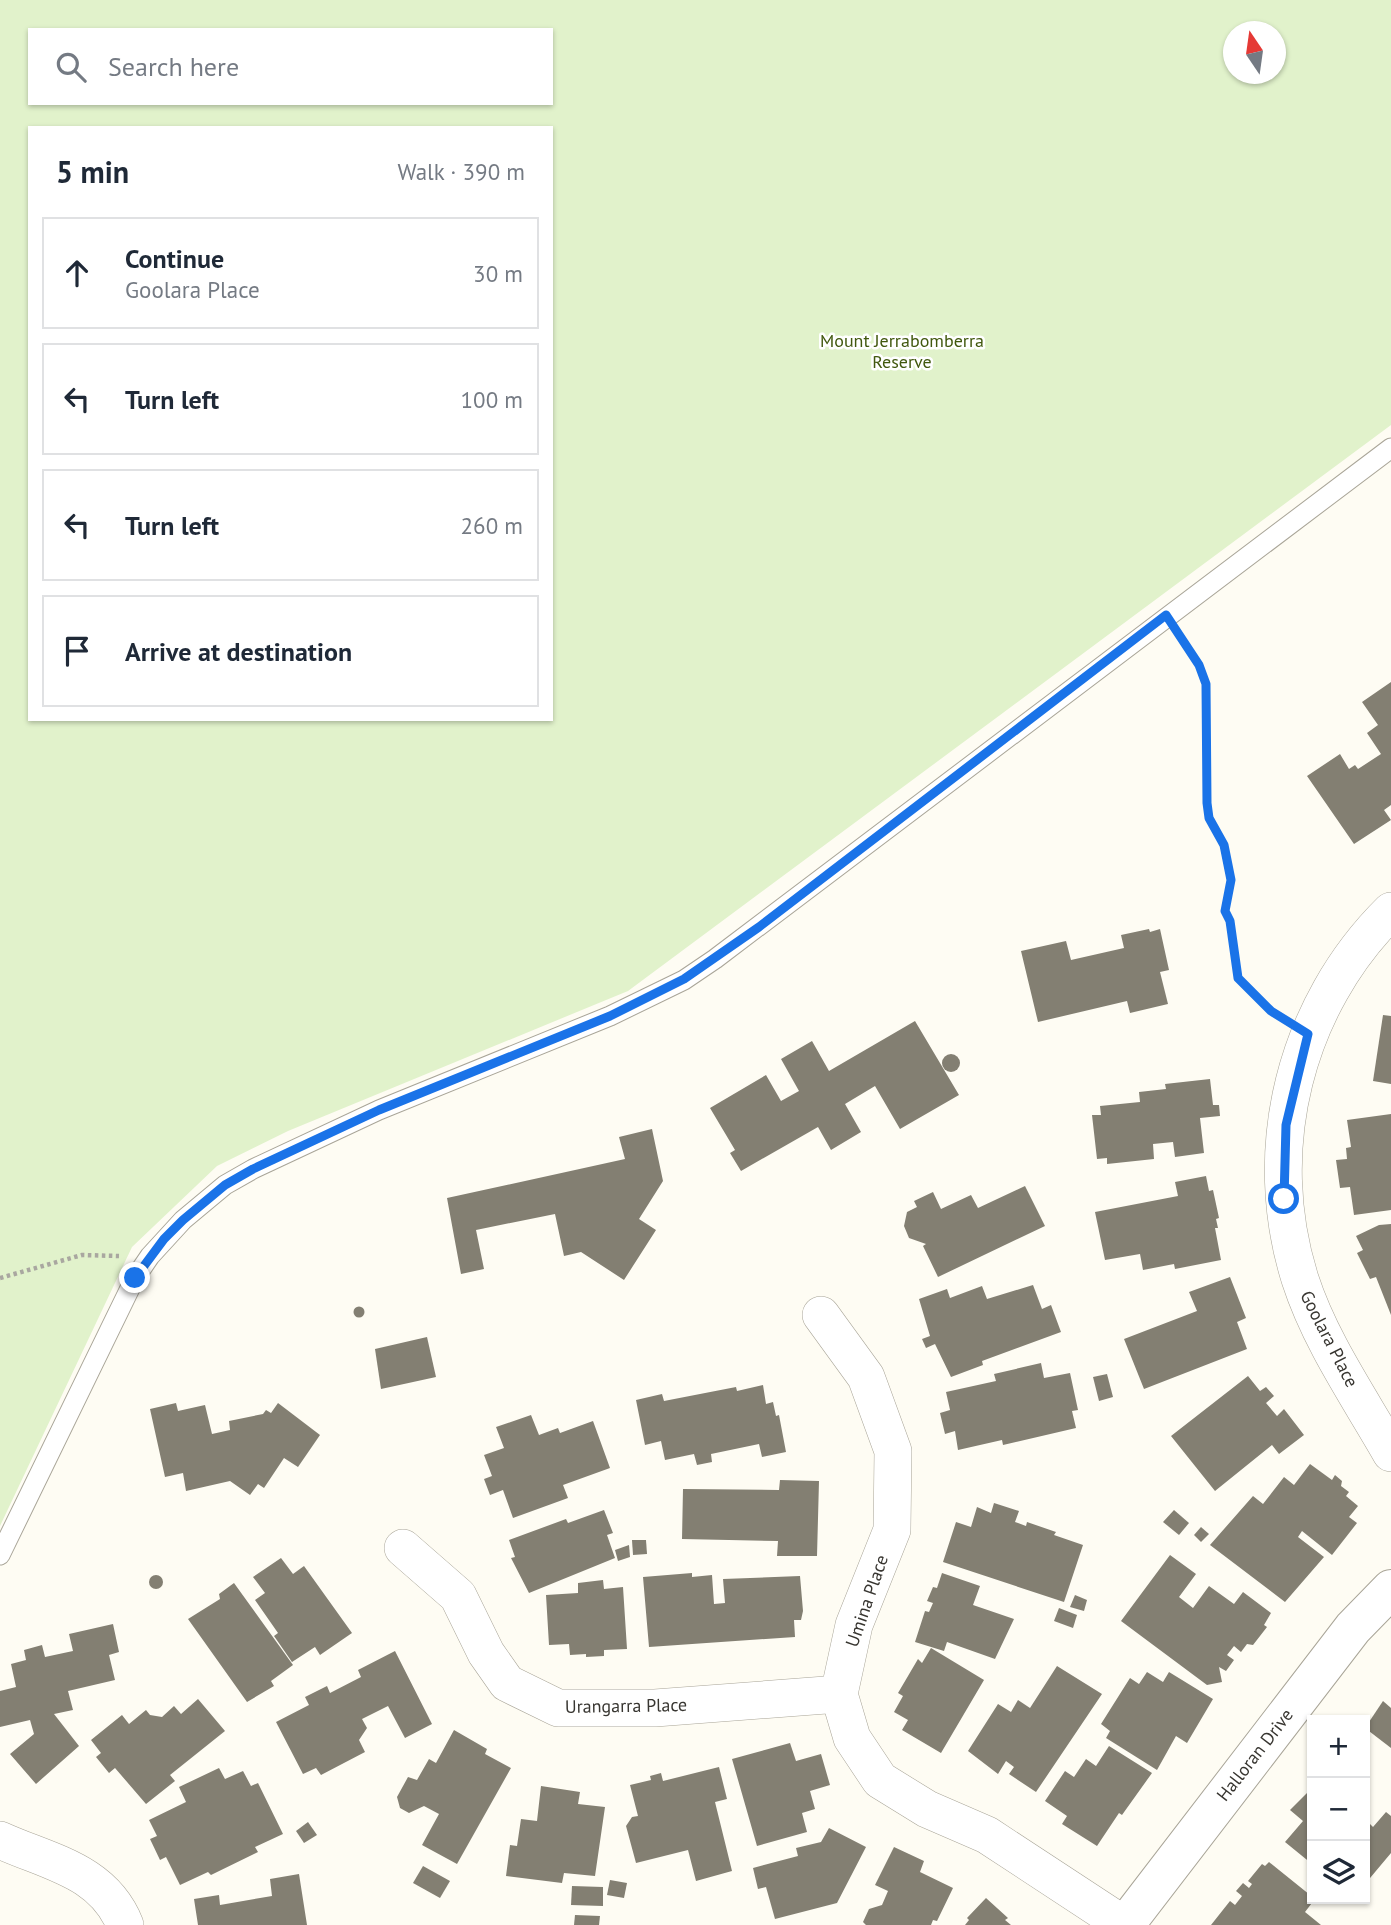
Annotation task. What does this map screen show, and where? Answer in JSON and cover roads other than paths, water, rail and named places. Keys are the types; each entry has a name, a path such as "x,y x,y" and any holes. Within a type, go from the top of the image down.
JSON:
{"street":[{"name":"Goolara Place","path":"1391,911 1358,947 1332,983 1308,1034 1286,1125 1284,1199 1300,1279 1321,1330 1391,1453"},
{"name":"Umina Place","path":"821,1315 866,1377 893,1451 892,1530 855,1625 839,1694 852,1738 880,1780 926,1809 987,1835 1124,1925"},
{"name":"Urangarra Place","path":"403,1548 458,1596 486,1653 507,1683 558,1708 654,1708 839,1694"},
{"name":"Halloran Drive","path":"1124,1925 1353,1628 1391,1589"},
{"path":"0,1840 63,1864 91,1880 115,1906 125,1925"}],"lane":[{"path":"0,1555 118,1309 150,1256 208,1197 288,1150 610,1016 684,979 759,927 1166,615 1391,448"}],"park label":[{"name":"Mount Jerrabomberra Reserve","path":"902,351"}]}
